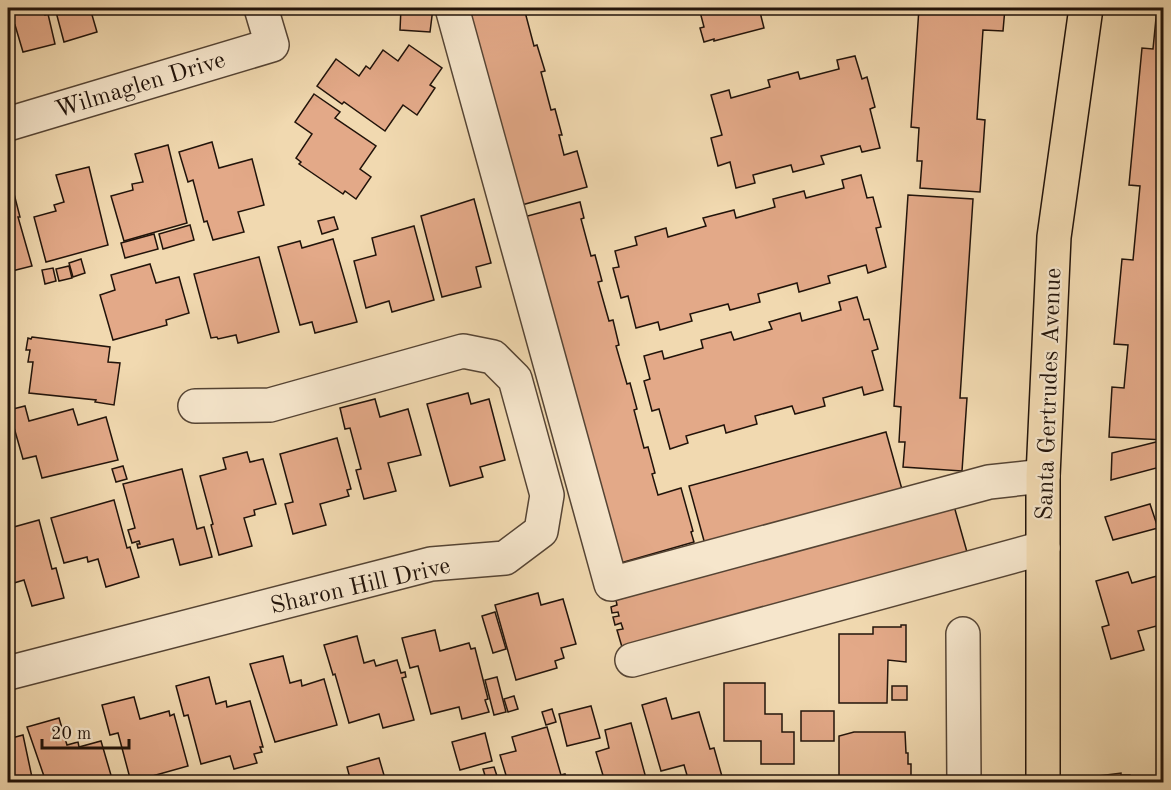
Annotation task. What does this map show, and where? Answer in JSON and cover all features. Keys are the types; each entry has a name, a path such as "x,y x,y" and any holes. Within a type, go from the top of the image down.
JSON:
{"main road":[{"name":"Santa Gertrudes Avenue","path":"1043,783 1043,476 1054,237 1086,8"}],"street":[{"name":"Wilmaglen Drive","path":"8,124 272,45 261,8"},
{"path":"452,8 611,584 989,482 1043,476"},
{"name":"Sharon Hill Drive","path":"8,673 432,564 505,558 541,531 547,495 542,474 515,378 493,357 463,351 270,405 195,406"},
{"path":"632,660 1043,548"},
{"path":"963,634 964,783"}],"building":[{"path":"8,8 43,8 45,15 48,14 55,44 23,52 15,25 8,27"},
{"path":"58,8 90,8 97,32 64,42 56,12 59,11"},
{"path":"401,8 433,8 430,32 400,30"},
{"path":"463,8 524,8 534,46 537,45 545,71 541,72 551,110 555,109 562,135 559,135 564,155 577,151 587,187 518,206"},
{"path":"699,8 759,8 764,28 704,42 700,28 704,27"},
{"path":"919,8 1005,8 1003,31 983,30 977,119 985,120 980,192 920,188 922,161 917,161 919,128 911,127"},
{"path":"1157,8 1164,8 1164,440 1109,437 1112,387 1124,388 1128,345 1114,344 1122,259 1133,260 1140,186 1129,185 1142,48 1153,49"},
{"path":"409,45 442,68 430,85 435,88 417,115 403,105 385,131 317,86 336,59 359,76 366,66 370,69 383,50 398,61"},
{"path":"855,56 862,79 867,77 875,107 870,109 880,148 862,152 860,146 821,156 824,164 793,172 791,165 753,175 755,183 736,188 730,162 718,166 711,138 722,135 711,95 729,90 731,98 770,87 768,80 798,72 800,79 839,69 837,60"},
{"path":"314,94 340,112 335,118 376,146 360,169 371,177 356,199 345,191 343,194 299,164 301,162 296,158 312,134 295,122"},
{"path":"212,142 219,168 252,159 264,205 238,212 244,232 213,240 207,221 204,222 193,180 188,182 179,152"},
{"path":"168,145 187,223 124,241 111,196 133,190 132,184 143,182 135,154"},
{"path":"89,167 108,245 46,262 34,217 56,211 54,205 64,202 56,175"},
{"path":"861,175 867,198 873,197 881,227 876,228 886,267 868,273 866,265 828,276 830,283 799,292 797,283 758,294 760,302 730,310 728,304 690,314 692,321 660,330 658,322 636,328 628,296 621,298 613,268 619,267 615,251 637,245 635,237 666,228 668,237 706,226 703,218 734,210 736,218 775,207 773,199 804,191 806,198 844,188 842,180"},
{"path":"12,186 32,266 8,272 8,188"},
{"path":"908,195 973,199 960,398 967,398 962,471 903,467 905,442 899,442 901,407 894,406"},
{"path":"474,199 491,263 476,267 481,287 442,297 421,216"},
{"path":"580,202 584,218 581,219 591,256 595,255 602,281 598,282 609,321 613,320 619,345 616,346 627,384 630,383 637,409 634,410 644,448 648,447 658,495 681,488 693,531 691,532 694,542 617,564 520,218"},
{"path":"334,217 338,229 322,234 318,221"},
{"path":"190,225 194,240 163,249 159,234"},
{"path":"414,226 434,300 392,312 389,301 366,308 354,261 376,255 372,238"},
{"path":"154,234 158,249 125,258 121,243"},
{"path":"333,239 357,322 315,333 312,322 300,325 278,247 300,241 302,248"},
{"path":"259,257 279,332 238,343 236,335 218,339 217,337 211,338 194,274"},
{"path":"81,259 85,273 73,277 69,263"},
{"path":"150,264 156,283 179,277 189,313 166,320 167,325 113,340 100,295 115,290 111,275"},
{"path":"69,266 72,278 59,281 56,269"},
{"path":"53,268 56,281 45,284 42,270"},
{"path":"857,297 864,320 869,319 878,349 872,351 883,390 864,395 862,387 823,398 825,406 795,414 792,406 755,416 757,424 726,433 724,425 686,436 688,443 670,449 659,409 652,411 644,381 650,379 644,356 662,351 664,359 703,348 701,340 731,332 734,340 772,329 769,322 800,313 802,321 841,310 839,302"},
{"path":"28,338 110,347 108,362 120,363 114,405 95,402 96,400 29,393 33,362 28,362 30,350 26,350"},
{"path":"468,393 471,404 489,399 505,460 480,467 483,477 450,486 427,404"},
{"path":"375,399 380,417 408,409 421,455 388,463 396,491 364,499 356,470 361,469 350,428 345,429 340,408"},
{"path":"25,406 29,421 73,409 78,425 106,417 118,460 42,478 36,456 23,459 9,410"},
{"path":"886,432 903,493 706,548 689,486"},
{"path":"337,438 351,489 347,490 349,496 320,504 326,525 293,534 285,504 293,502 280,454"},
{"path":"1164,440 1164,466 1111,480 1112,453"},
{"path":"247,452 250,462 263,459 276,504 254,510 255,515 244,518 252,546 219,555 200,476 226,469 223,458"},
{"path":"123,466 127,479 116,482 112,469"},
{"path":"182,469 197,529 204,527 212,557 180,565 173,539 138,548 139,541 132,543 128,530 135,528 123,484"},
{"path":"114,500 127,548 130,547 139,577 106,587 98,559 88,562 87,557 64,563 51,518"},
{"path":"1150,504 1158,528 1113,540 1105,517"},
{"path":"954,506 967,552 622,647 617,630 623,629 621,623 615,625 613,617 619,616 618,612 612,613 611,607 617,605 616,600"},
{"path":"8,520 10,528 39,520 52,569 56,568 64,598 32,606 24,580 14,583 13,577 8,578"},
{"path":"1128,572 1132,583 1164,574 1164,624 1138,631 1144,650 1111,659 1102,627 1109,625 1096,581"},
{"path":"538,593 541,605 563,599 576,644 561,648 564,658 555,661 557,668 516,680 495,605"},
{"path":"495,612 506,649 493,653 482,616"},
{"path":"901,625 906,625 906,662 888,660 887,703 839,703 839,634 873,634 873,627 901,627"},
{"path":"435,630 440,651 469,643 471,649 475,648 488,699 485,700 489,712 462,719 459,707 431,714 418,666 410,668 402,638"},
{"path":"357,636 364,663 374,660 376,666 397,660 401,673 405,672 406,677 402,678 414,720 383,728 379,714 349,723 324,645"},
{"path":"283,656 290,683 301,680 302,686 324,679 337,725 275,742 250,664"},
{"path":"209,677 216,704 226,701 227,707 250,701 263,747 260,747 262,752 254,754 257,763 234,769 230,756 201,764 188,715 184,716 176,686"},
{"path":"497,677 506,712 494,715 485,680"},
{"path":"724,683 765,683 765,714 782,714 782,732 794,732 794,764 761,764 761,741 724,741"},
{"path":"892,686 907,686 907,700 892,700"},
{"path":"514,696 518,709 508,712 504,699"},
{"path":"134,697 140,719 169,711 170,716 174,714 188,766 131,782 118,733 110,735 102,705"},
{"path":"666,698 672,719 699,712 710,749 714,748 723,780 689,782 684,765 661,771 642,705"},
{"path":"591,706 600,738 567,746 559,714"},
{"path":"552,709 556,722 546,725 542,712"},
{"path":"801,711 834,711 834,741 801,741"},
{"path":"59,718 67,745 78,742 79,747 101,741 113,782 46,782 27,727"},
{"path":"631,723 647,782 605,782 596,752 609,748 605,730"},
{"path":"547,727 561,775 565,774 568,782 508,782 500,755 516,751 512,737"},
{"path":"854,732 905,732 908,764 911,764 911,777 907,777 907,782 898,782 898,780 839,782 839,736"},
{"path":"485,733 492,761 460,770 452,742"},
{"path":"23,735 33,782 8,782 8,739"},
{"path":"379,758 386,782 351,782 347,767"},
{"path":"494,767 499,782 487,782 483,769"},
{"path":"1121,773 1121,775 1130,775 1131,782 1100,782 1099,776"}]}
